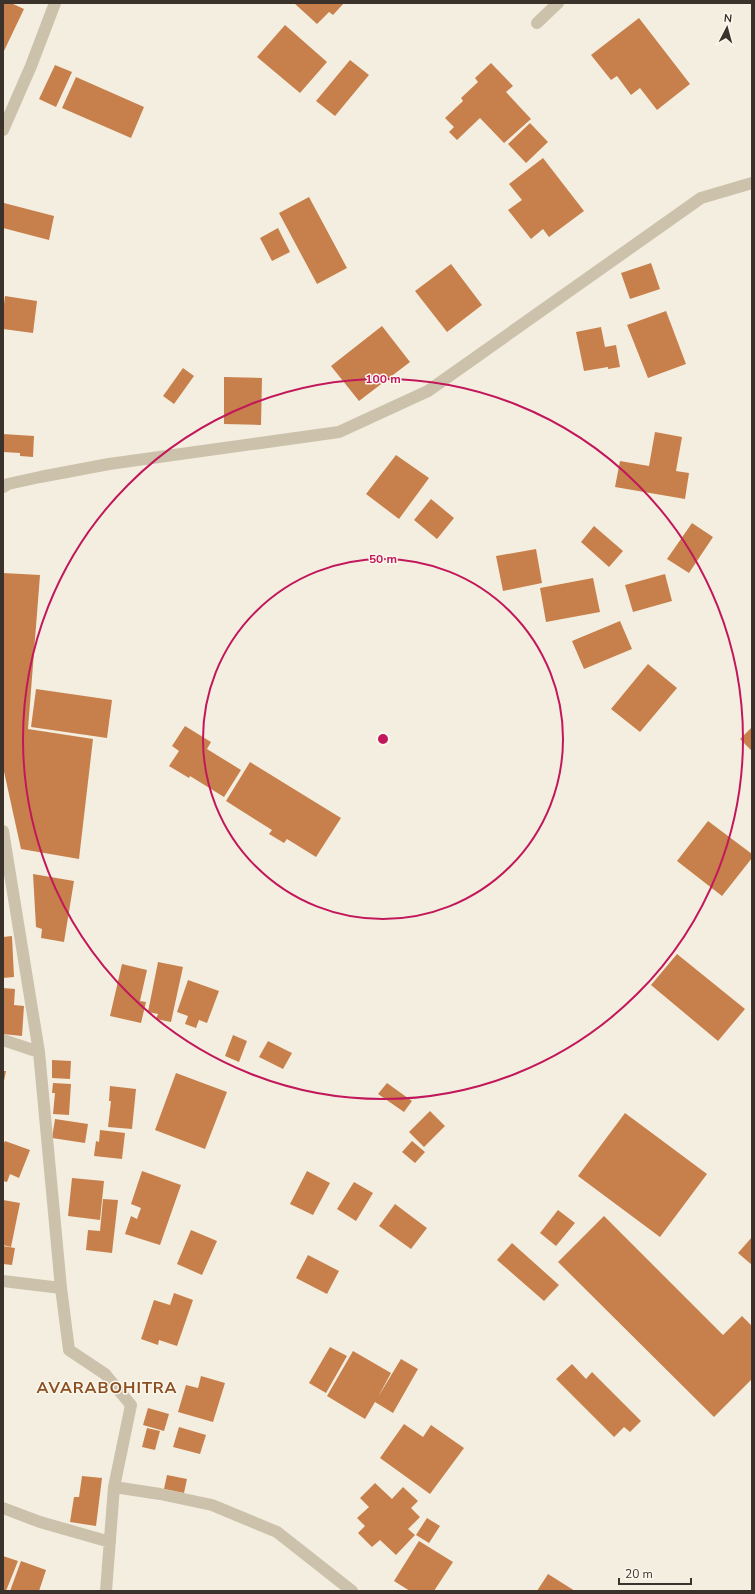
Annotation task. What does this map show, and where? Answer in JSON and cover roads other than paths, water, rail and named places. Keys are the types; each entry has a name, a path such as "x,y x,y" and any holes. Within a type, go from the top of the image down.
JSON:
{"street":[{"path":"3,130 31,66 55,3"},
{"path":"537,23 558,3"},
{"path":"3,487 8,484 40,477 109,464 339,432 428,391 701,198 752,183"},
{"path":"3,831 39,1052 61,1288 69,1350 105,1374 131,1405 114,1487 106,1591"},
{"path":"3,1040 39,1052"},
{"path":"3,1281 61,1288"},
{"path":"114,1487 160,1494 212,1505 277,1532 352,1591"},
{"path":"3,1508 40,1522 110,1542"}],"district":[{"name":"AVARABOHITRA","path":"107,1387"}]}
